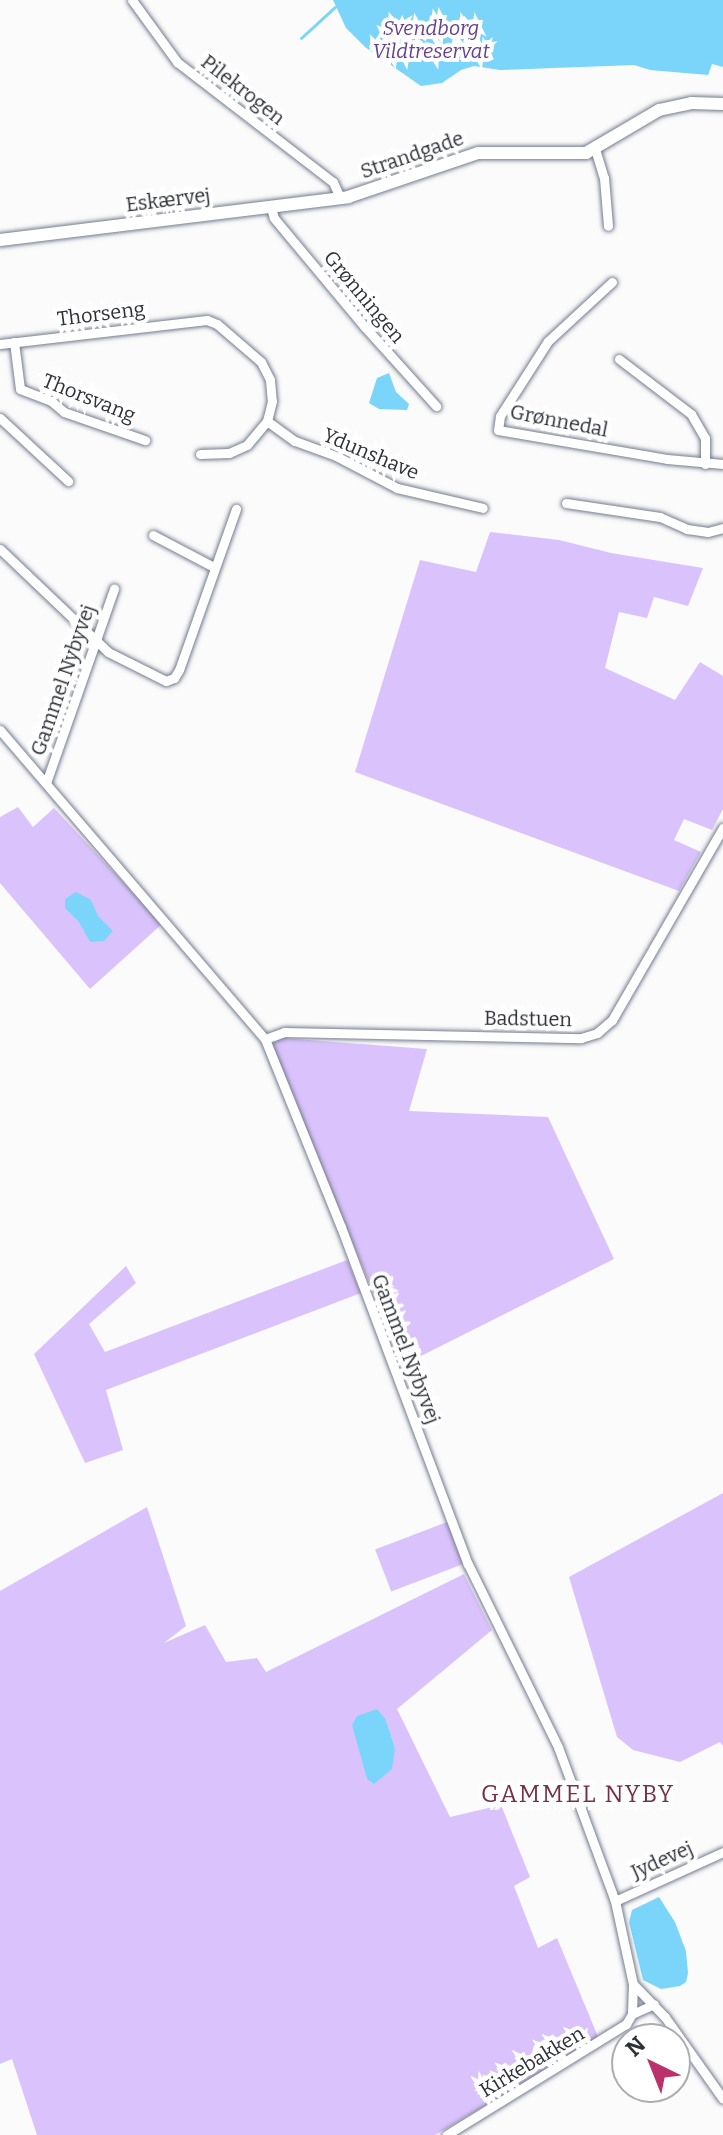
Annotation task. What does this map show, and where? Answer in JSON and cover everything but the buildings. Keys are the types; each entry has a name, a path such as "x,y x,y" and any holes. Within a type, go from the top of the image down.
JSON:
{"street":[{"name":"Pilekrogen","path":"132,0 177,62 333,182 340,198"},
{"name":"Strandgade","path":"340,198 478,153 514,151 575,155 595,149 659,110 691,103 723,104"},
{"path":"595,149 604,178 608,226"},
{"name":"Eskærvej","path":"0,240 340,198"},
{"name":"Grønningen","path":"271,208 274,218 364,326 436,406"},
{"name":"Grønnedal","path":"612,282 548,341 500,416 498,430 705,464 723,464"},
{"name":"Thorseng","path":"0,344 207,320 217,324 261,362 272,391 267,421"},
{"name":"Thorsvang","path":"14,342 20,389 51,401 64,412 145,440"},
{"path":"619,359 691,414 705,438 705,464"},
{"path":"0,418 68,481"},
{"path":"200,454 219,455 238,450 255,438 267,421"},
{"name":"Ydunshave","path":"267,421 295,441 336,456 397,488 483,508"},
{"path":"468,505 471,491"},
{"path":"566,503 660,517 687,529 708,532 723,528"},
{"path":"0,549 108,652 157,679 174,678 236,509"},
{"path":"153,535 214,567"},
{"name":"Gammel Nybyvej","path":"46,783 114,589"},
{"name":"Gammel Nybyvej","path":"0,730 265,1039 330,1199 468,1564 558,1747 615,1901 633,1984 632,2014"},
{"name":"Badstuen","path":"265,1039 284,1032 581,1038 597,1033 612,1020 723,828"},
{"name":"Jydevej","path":"615,1901 723,1852"},
{"path":"633,1984 654,2004 723,2099"},
{"path":"632,2014 654,2004"},
{"name":"Kirkebakken","path":"446,2135 613,2034 632,2014"}],"shaded area":[{"path":"490,532 559,540 611,553 703,568 688,606 654,597 647,618 619,612 605,668 675,700 700,662 723,676 723,809 712,830 684,819 674,840 701,852 679,891 355,772 420,560 476,572"},
{"path":"18,807 33,827 54,808 162,924 90,989 0,883 0,817"},
{"path":"282,1038 427,1049 409,1111 548,1117 614,1259 403,1365 271,1045"},
{"path":"347,1260 361,1293 106,1390 123,1450 85,1463 34,1354 126,1266 136,1283 89,1324 105,1352"},
{"path":"723,1493 723,1746 720,1742 680,1762 633,1750 617,1737 569,1577"},
{"path":"147,1507 186,1626 164,1643 205,1625 226,1662 257,1658 266,1672 464,1574 492,1630 397,1709 450,1817 501,1805 530,1877 514,1886 538,1948 557,1938 599,2039 435,2135 37,2135 12,2059 0,2064 0,1591","holes":["386,1720 395,1748 367,1779 364,1762"]},
{"path":"447,1522 463,1564 391,1592 375,1550"}],"water":[{"name":"Svendborg Vildtreservat","path":"333,0 723,0 723,67 712,64 708,75 650,70 634,65 500,70 474,66 461,70 442,83 421,86 365,47 346,28"},
{"path":"389,373 396,392 409,404 407,410 379,409 369,403 377,378"},
{"path":"76,892 91,900 98,916 113,931 104,941 90,942 79,922 65,908 65,899"},
{"path":"377,1709 386,1720 395,1748 392,1769 374,1784 367,1779 352,1725 357,1716"},
{"path":"659,1897 675,1922 686,1951 688,1973 686,1982 680,1986 661,1989 643,1980 629,1922 632,1910"}],"waterway":[{"path":"301,38 335,7"}],"district":[{"name":"GAMMEL NYBY","path":"578,1795"}]}
